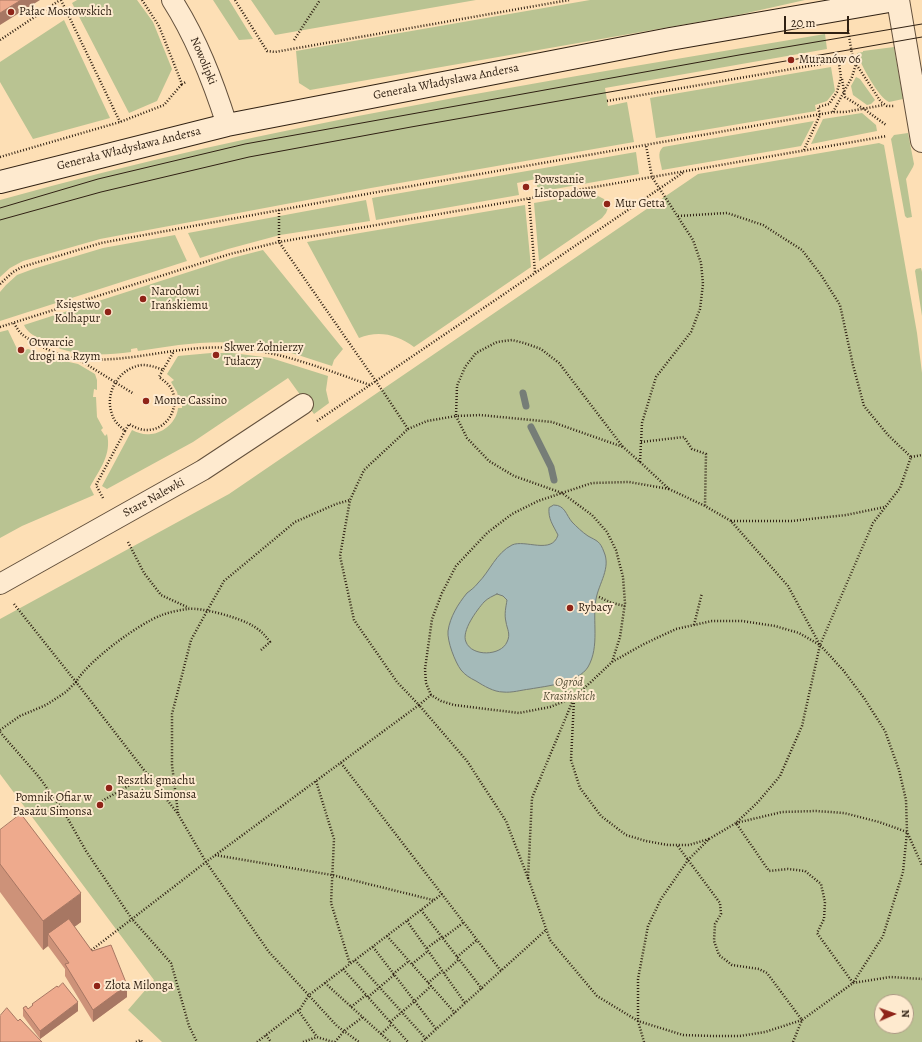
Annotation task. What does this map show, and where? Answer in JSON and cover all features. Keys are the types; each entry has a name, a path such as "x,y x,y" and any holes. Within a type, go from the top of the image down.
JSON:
{"main road":[{"name":"Generała Władysława Andersa","path":"0,182 227,125 670,39 896,0"},
{"path":"896,0 922,141"}],"street":[{"name":"Nowolipki","path":"172,0 199,48 227,125"},
{"name":"Stare Nalewki","path":"0,584 203,470 303,404"}],"path":[{"path":"0,40 60,0 120,122"},
{"path":"142,0 159,26 182,84"},
{"path":"235,0 267,51 275,52 569,0"},
{"path":"294,40 320,0"},
{"path":"848,32 852,54 856,64 884,105"},
{"path":"838,57 846,97 886,125"},
{"path":"607,101 838,61"},
{"path":"833,112 854,73 856,64"},
{"path":"804,150 820,115 818,107 829,104 837,92 842,76"},
{"path":"0,157 120,122 164,105 182,84 186,82"},
{"path":"0,284 13,272 22,267 101,244 279,210 833,112 845,112 884,105 900,105"},
{"path":"0,327 230,254 279,242 887,136"},
{"path":"640,462 642,423 656,378 691,332 700,309 703,284 701,263 693,240 652,177 646,145"},
{"path":"316,422 686,171"},
{"path":"528,199 535,272"},
{"path":"279,210 279,242 408,429"},
{"path":"678,216 728,213 763,225 802,250 840,305 853,366 864,406 888,435 911,458"},
{"path":"14,323 20,333 46,350 77,359 134,394"},
{"path":"612,662 620,637 625,606 623,577 616,550 607,532 592,515 562,493 514,476 489,461 467,438 456,416 457,386 465,367 476,353 497,342 512,340 524,342 541,349 558,363 623,447 669,489"},
{"path":"77,359 112,359 217,347 244,349 270,352 370,385"},
{"path":"103,498 96,486 129,424 138,429 147,430 164,424 171,417 174,408 172,390 166,382 159,377 174,351"},
{"path":"125,431 117,424 112,414 110,392 115,382 122,374 131,368 142,365 153,366 163,370"},
{"path":"575,698 550,707 519,713 454,705 441,701 431,695 426,683 425,669 432,619 442,593 456,566 487,532 512,514 538,501 592,483 629,482 669,489 706,506 731,521 788,586 820,645 843,670 864,698 885,731 899,770 906,800 907,832 903,872 883,936 852,983 802,1020 765,1032 740,1036 683,1035 638,1021 597,996 550,940 506,821 467,761 420,705 397,682 354,620 340,556 350,500 364,470 408,429 427,421 456,416 480,415 552,422 623,447"},
{"path":"641,442 684,437 692,449 706,454 706,506"},
{"path":"911,458 922,455"},
{"path":"575,698 571,760 580,788 601,816 626,835 646,842 668,845 689,845 709,839 736,823 758,802 780,776 802,726 820,645 873,523 900,488 911,458"},
{"path":"178,814 172,765 172,714 191,640 224,581 295,522 336,504 350,500"},
{"path":"731,521 792,521 846,515 886,506"},
{"path":"128,542 144,573 161,595 190,608 234,617 256,628 265,634 270,642 261,650"},
{"path":"694,625 702,593"},
{"path":"599,597 612,603 625,606"},
{"path":"14,604 149,774 178,814 206,862 269,952 336,1026 359,1042"},
{"path":"190,608 161,616 130,633 94,662 81,674 76,682 66,692 46,705 20,716 0,731 38,777 64,812 86,851 132,919 171,963 189,1026 197,1042"},
{"path":"528,878 532,798 575,698 612,662 644,644 676,629 712,621 742,621 775,626 799,633 820,645"},
{"path":"86,954 215,855 420,705 431,695"},
{"path":"341,763 501,972"},
{"path":"102,801 149,774"},
{"path":"316,781 334,839 331,903 350,964"},
{"path":"736,823 782,812 816,811 844,814 879,822 907,832 922,865"},
{"path":"736,823 769,871 788,868 806,871 821,884 825,902 824,919 817,933 852,983"},
{"path":"644,1042 638,1021 638,979 648,926 661,899 688,860 709,839"},
{"path":"678,845 720,903 721,914 715,924 714,941 719,955 732,965 759,969 767,973 802,1020"},
{"path":"215,855 332,875 434,900"},
{"path":"257,1042 298,1010 309,996 324,983 442,894"},
{"path":"421,910 482,989"},
{"path":"407,921 465,1003"},
{"path":"412,964 442,937 463,922"},
{"path":"422,1042 546,930"},
{"path":"387,936 455,1013"},
{"path":"381,1034 402,1011 415,1001 430,984 477,940"},
{"path":"372,947 436,1029"},
{"path":"355,960 426,1038"},
{"path":"351,1007 380,987 409,961"},
{"path":"343,969 408,1042"},
{"path":"852,983 890,977 922,979"},
{"path":"324,983 390,1042"},
{"path":"298,1010 317,1037"},
{"path":"303,1042 317,1037 334,1042 344,1031 363,1017"},
{"path":"793,1042 802,1020"},
{"path":"266,1035 271,1042"},
{"path":"136,1042 141,1040 142,1042"}],"green space":[{"path":"77,0 137,0 153,22 172,69 157,101 129,113 72,3"},
{"path":"213,0 229,0 253,39 239,40"},
{"path":"251,0 476,0 275,35"},
{"path":"590,0 805,0 738,15 310,90 299,83 296,51"},
{"path":"64,20 110,118 33,139 0,82 0,62"},
{"path":"825,34 827,49 605,88 608,106 627,102 634,142 371,188 100,239 23,261 10,268 0,277 0,200 102,173 307,126 513,87"},
{"path":"894,47 903,99 889,102 875,87 857,53"},
{"path":"831,67 835,91 827,101 815,105 816,111 656,138 650,98"},
{"path":"856,77 860,79 875,100 871,104 867,105 853,95 851,86"},
{"path":"862,113 876,125 877,131 811,144 823,119"},
{"path":"814,121 801,146 662,170 659,155 663,147"},
{"path":"908,133 914,164 906,179 912,217 907,218 905,216 891,139 894,135"},
{"name":"Ogród Krasińskich","path":"879,143 884,145 917,333 922,373 922,1042 162,1042 128,1010 154,980 0,774 0,619 229,494 698,174"},
{"path":"636,152 639,174 538,192 536,179 517,183 519,195 376,220 372,198"},
{"path":"592,193 604,199 608,208 606,213 602,218 539,261 534,203"},
{"path":"366,200 370,221 280,235 200,258 188,233"},
{"path":"525,205 531,267 414,347 394,336 373,334 359,338 307,242"},
{"path":"175,235 187,261 0,321 0,292 17,275 103,248"},
{"path":"263,250 343,349 334,360 332,366 263,346 226,342 188,344 138,351 137,348 131,349 131,352 108,354 84,354 50,345 30,333 24,325 232,258"},
{"path":"921,268 922,316 915,271 916,269"},
{"path":"8,330 19,353 28,349 60,360 78,364 95,374 97,380 97,390 94,389 93,397 96,397 97,417 103,428 101,430 105,436 107,434 108,449 104,462 90,487 94,495 22,526 0,538 0,332"},
{"path":"232,353 271,358 328,376 326,390 329,403 314,414 288,378 193,442 107,489 102,486 132,430 146,434 161,431 172,422 178,408 182,408 182,400 179,400 177,392 171,382 174,380 167,374 178,356"}],"shaded area":[{"path":"554,505 561,507 578,528 600,543 606,558 604,576 596,599 595,642 592,659 588,667 577,677 562,683 513,692 496,691 470,678 461,670 450,646 448,635 449,626 455,611 464,597 477,584 497,557 506,548 517,544 544,545 555,541 558,535 550,519 549,508","holes":["497,594 503,596 507,600 505,611 506,625 509,634 507,642 504,647 493,652 486,653 474,650 469,647 465,637 470,621 487,599"]}],"building":[{"path":"0,0 21,0 0,13"},
{"path":"21,814 81,893 43,921 0,864 0,830"},
{"name":"Złota Milonga","path":"69,919 92,951 111,945 127,985 93,1010 65,964 69,963 48,934"},
{"path":"63,983 78,1002 40,1031 23,1008 26,1006 28,1009 33,1005 32,1004"},
{"path":"7,1008 18,1021 20,1019 42,1042 0,1042 0,1016"}],"waterway":[{"path":"523,393 526,406"},
{"path":"531,427 551,467 554,480"}],"tram line":[{"path":"0,208 98,179 245,144 739,55 922,24"},
{"path":"0,220 101,192 249,157 922,37"}],"place":[{"name":"Pałac Mostowskich","path":"11,12"},
{"name":"Muranów 06","path":"791,60"},
{"name":"Powstanie Listopadowe","path":"526,187"},
{"name":"Mur Getta","path":"607,204"},
{"name":"Narodowi Irańskiemu","path":"143,299"},
{"name":"Księstwo Kolhapur","path":"108,312"},
{"name":"Otwarcie drogi na Rzym","path":"21,350"},
{"name":"Skwer Żołnierzy Tułaczy","path":"216,355"},
{"name":"Monte Cassino","path":"146,401"},
{"name":"Rybacy","path":"570,608"},
{"name":"Resztki gmachu Pasażu Simonsa","path":"109,788"},
{"name":"Pomnik Ofiar w Pasażu Simonsa","path":"100,805"},
{"name":"Złota Milonga","path":"97,986"}]}
